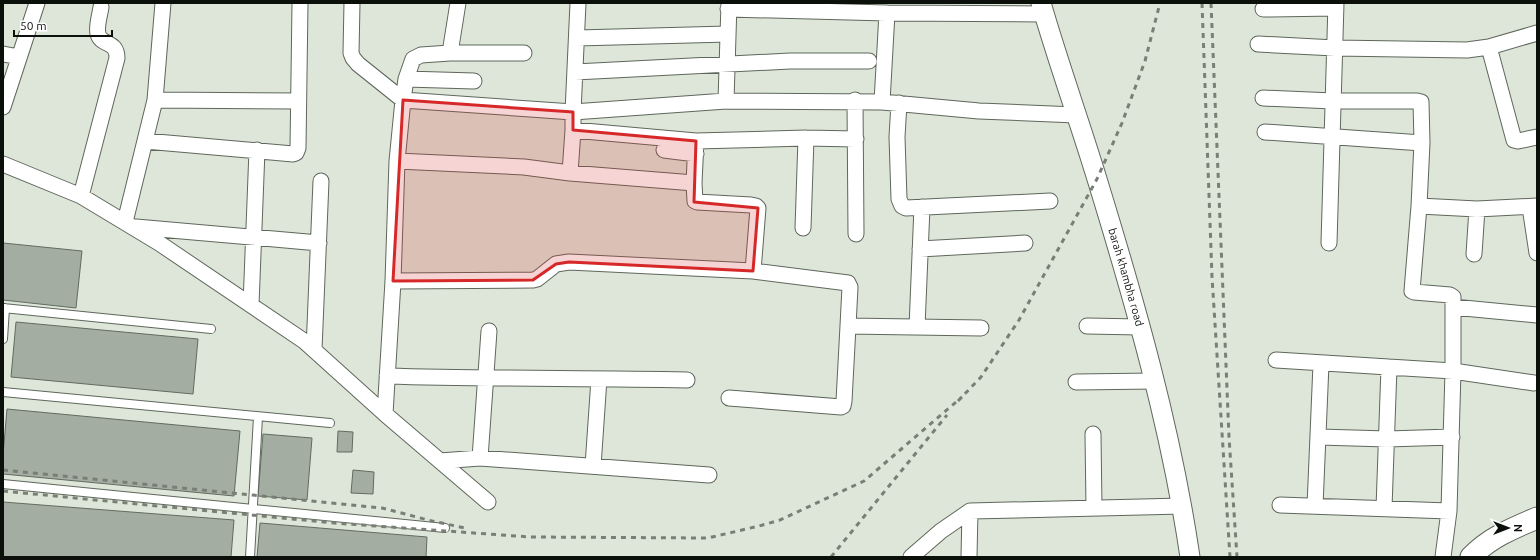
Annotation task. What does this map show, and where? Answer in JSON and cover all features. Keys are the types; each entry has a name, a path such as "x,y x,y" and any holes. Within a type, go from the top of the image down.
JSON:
{"main road":[{"path":"1470,557 1478,549 1507,531 1537,518"}],"street":[{"path":"3,107 37,3"},
{"path":"129,224 145,141 155,100 163,3"},
{"path":"145,141 292,154 297,152 300,3"},
{"path":"352,3 351,53 353,58 403,100 573,112 726,101 855,100 979,111 1076,115"},
{"path":"450,53 458,3"},
{"path":"570,173 578,3"},
{"path":"726,101 728,6 887,13 1043,8"},
{"path":"1263,9 1289,6 1336,6 1329,243"},
{"path":"81,196 117,58 115,48 98,35 102,7"},
{"name":"barah khambha road","path":"1043,8 1140,326 1155,381 1183,506 1190,557"},
{"path":"882,102 887,13"},
{"path":"1258,44 1335,48 1467,50 1489,47 1537,33"},
{"path":"577,38 728,34"},
{"path":"1489,47 1514,140 1518,141 1537,137"},
{"path":"385,414 394,281 397,161 403,100 406,79 411,61 415,57 450,53 524,53"},
{"path":"3,54 19,57"},
{"path":"575,72 790,61 869,61"},
{"path":"406,79 474,81"},
{"path":"1263,98 1333,101 1421,102 1422,143 1419,206 1412,291 1451,296 1453,307 1450,511 1443,557"},
{"path":"155,100 298,101"},
{"path":"855,100 856,234"},
{"path":"899,103 897,137 900,203 906,208 1050,201"},
{"path":"573,130 696,147"},
{"path":"1265,132 1422,143"},
{"path":"664,150 806,138 856,139"},
{"path":"803,228 806,138"},
{"path":"696,147 694,198 697,202 751,205 758,208 753,271"},
{"path":"251,305 257,150"},
{"path":"397,161 524,166 570,173 694,183"},
{"path":"3,164 81,196 129,224 304,341 385,414 488,502"},
{"path":"314,350 321,181"},
{"path":"1419,206 1477,209 1534,207 1537,253"},
{"path":"917,327 922,207"},
{"path":"1474,254 1477,209"},
{"path":"129,224 318,243"},
{"path":"920,249 1025,243"},
{"path":"394,281 533,280 537,279 556,264 569,262 753,271 848,283 850,287 843,406 837,407 729,398"},
{"path":"1453,307 1537,315"},
{"path":"848,326 981,328"},
{"path":"1087,326 1140,326"},
{"path":"480,458 489,331"},
{"path":"1276,360 1321,364 1453,371 1534,383"},
{"path":"1315,506 1321,364"},
{"path":"1384,508 1389,367"},
{"path":"387,376 486,379 687,380"},
{"path":"593,466 599,379"},
{"path":"1076,382 1155,381"},
{"path":"1093,434 1094,508"},
{"path":"1319,437 1452,437"},
{"path":"440,461 480,458 709,475"},
{"path":"1280,505 1450,511"},
{"path":"911,557 941,531 970,511 1183,506"},
{"path":"969,557 970,511"}],"lane":[{"path":"3,339 4,308 211,329"},
{"path":"3,392 330,423"},
{"path":"250,557 258,417"},
{"path":"3,484 445,528"}],"highlighted area":[{"path":"403,100 573,112 573,130 696,141 694,202 758,208 753,271 569,262 556,264 533,280 393,281"}],"building":[{"path":"3,243 82,251 76,308 3,300"},
{"path":"16,322 198,339 193,394 11,377"},
{"path":"7,409 240,431 234,496 3,474"},
{"path":"338,431 353,432 352,452 337,452"},
{"path":"263,434 312,438 307,500 258,496"},
{"path":"353,470 374,472 373,494 351,493"},
{"path":"3,502 234,520 231,557 3,557"},
{"path":"260,523 427,537 426,557 257,557"}],"railway":[{"path":"958,401 981,377 1019,320 1097,179 1122,123 1145,61 1160,3"},
{"path":"1202,3 1212,277 1230,557"},
{"path":"1211,3 1229,437 1237,557"},
{"path":"3,491 334,523 530,537 708,538 780,520 864,481 962,397"},
{"path":"831,557 947,415"},
{"path":"3,470 382,508 465,528"}]}
